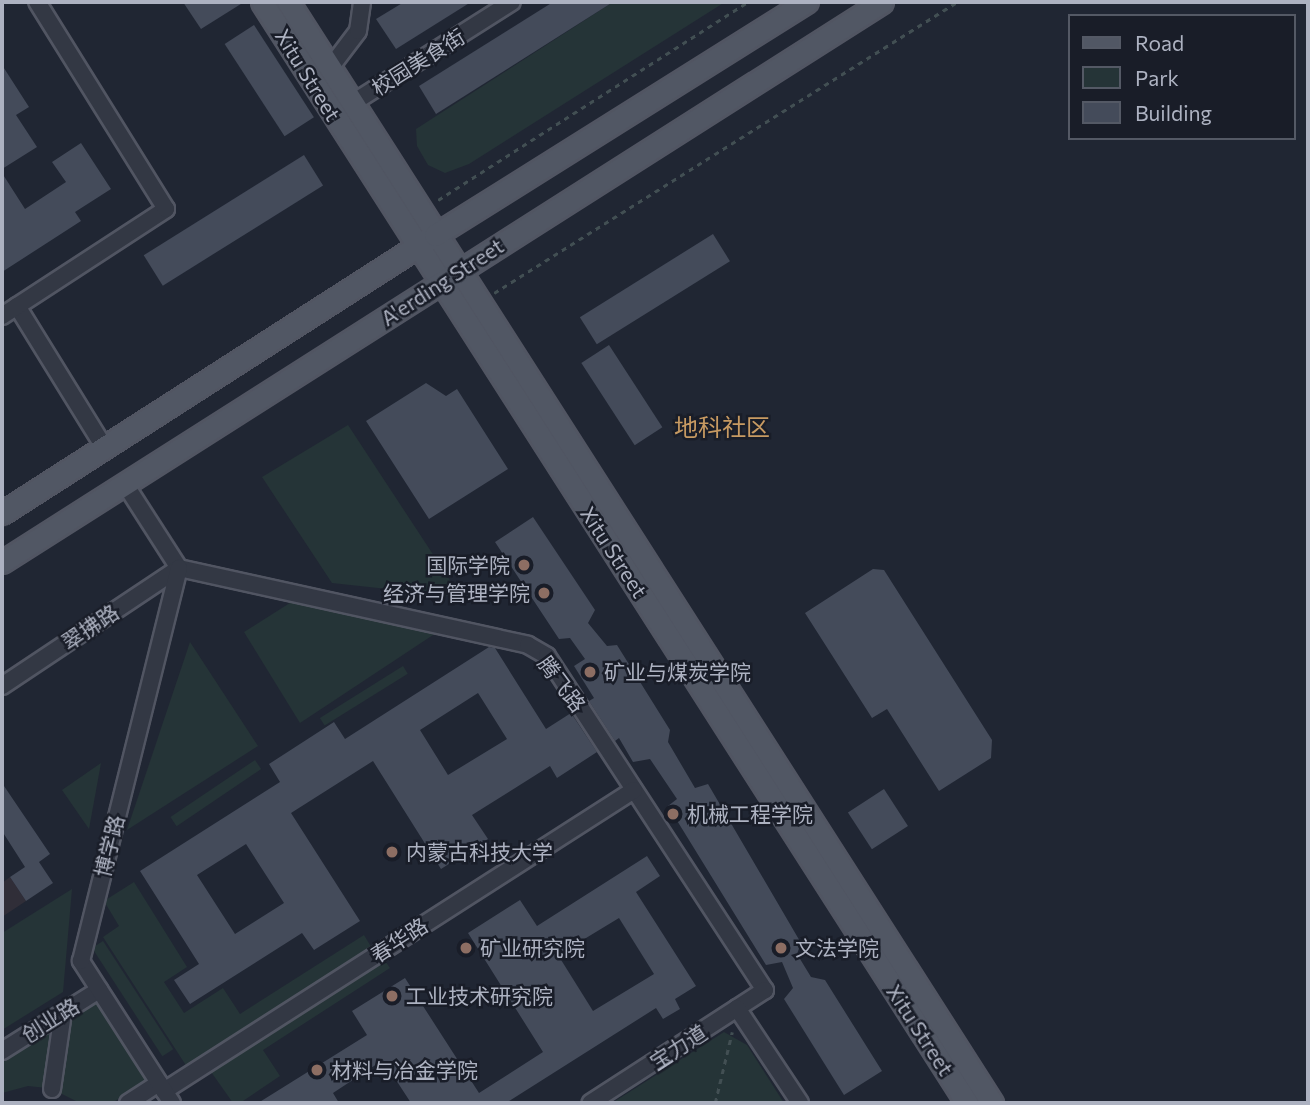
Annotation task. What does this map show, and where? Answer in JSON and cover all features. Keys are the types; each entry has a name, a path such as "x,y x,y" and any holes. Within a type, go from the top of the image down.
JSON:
{"main road":[{"name":"Xitu Street","path":"262,2 450,277 967,1103"},
{"name":"Xitu Street","path":"288,2 420,212 426,240"},
{"name":"A'erding Street","path":"2,513 426,240 807,2"},
{"name":"A'erding Street","path":"2,562 882,2"},
{"name":"Xitu Street","path":"450,277 478,303 992,1103"}],"street":[{"path":"2,316 166,209 37,2"},
{"path":"330,68 358,32 362,2"},
{"name":"校园美食街","path":"359,99 512,2"},
{"path":"17,306 104,447"},
{"path":"125,484 178,568"},
{"name":"翠拂路","path":"2,687 178,568"},
{"name":"腾飞路","path":"178,568 528,645 547,656 765,990"},
{"name":"博学路","path":"165,1092 81,961 178,568"},
{"name":"春华路","path":"128,1103 165,1092 634,790"},
{"name":"创业路","path":"2,1051 99,990"},
{"name":"宝力道","path":"590,1103 765,990"},
{"path":"737,1009 800,1103"},
{"path":"52,1089 63,1013"}],"path":[{"path":"420,212 748,2"},
{"path":"478,303 957,2"},
{"path":"715,1103 737,1009"}],"shaded area":[{"path":"10,877 26,901 2,917 2,883"}],"green space":[{"path":"613,2 725,2 469,164 445,173 428,165 417,146 416,129"},
{"path":"348,425 461,597 332,583 262,477"},
{"path":"293,601 436,633 300,723 244,632"},
{"path":"190,642 258,746 127,830"},
{"path":"403,666 408,674 325,726 320,718"},
{"path":"255,760 261,769 177,826 170,817"},
{"path":"101,763 89,829 62,790"},
{"path":"134,882 187,967 164,982 184,1013 223,988 240,1014 364,935 373,950 187,1067 103,937 119,926 104,901"},
{"path":"72,889 63,992 2,1030 2,933"},
{"path":"103,941 173,1049 162,1056 92,948"},
{"path":"381,955 390,968 263,1050 280,1076 240,1103 233,1103 209,1069"},
{"path":"100,998 151,1078 112,1103 80,1103 52,1089 61,1023"},
{"path":"56,1026 47,1088 28,1086 2,1093 2,1060"},
{"path":"724,1032 747,1045 784,1103 612,1103"}],"building":[{"path":"183,2 244,2 201,29"},
{"path":"404,2 471,2 396,49 376,19"},
{"path":"553,2 613,2 436,114 419,86"},
{"path":"254,25 314,117 285,136 225,44"},
{"path":"2,65 29,107 16,115 37,147 2,169"},
{"path":"81,143 111,189 75,212 81,221 2,272 2,173 25,209 66,182 52,162"},
{"path":"304,155 323,186 163,286 144,255"},
{"path":"713,234 730,261 597,344 580,317"},
{"path":"609,345 662,427 635,445 581,363"},
{"path":"426,383 446,396 457,389 508,469 429,519 366,421"},
{"path":"533,517 595,610 588,623 607,646 617,645 670,730 668,742 695,788 708,784 801,943 797,954 811,977 825,980 882,1071 844,1095 784,999 793,988 782,962 766,965 668,806 677,799 650,759 633,762 619,738 615,741 589,701 594,698 574,666 585,659 570,638 559,639 495,542"},
{"path":"873,569 884,570 992,740 991,758 939,791 887,709 872,718 805,613"},
{"path":"489,647 495,648 546,729 571,713 597,752 557,778 550,766 472,815 488,839 441,869 373,761 291,813 360,921 314,950 302,933 190,1004 174,980 199,964 140,871 280,782 269,764 334,722 345,739","holes":["478,693 507,739 448,775 420,730","246,844 284,903 235,934 197,875"]},
{"path":"2,783 50,854 39,862 53,883 26,901 10,877 25,867 2,831"},
{"path":"884,789 908,826 872,849 848,812"},
{"path":"647,856 660,876 636,892 696,986 675,999 680,1009 663,1019 656,1008 506,1103 411,1103 383,1060 333,1093 339,1103 258,1103 367,1035 352,1011 405,978 479,1093 543,1052 468,933 520,900 537,926","holes":["619,918 654,974 593,1011 558,955"]}],"place":[{"name":"国际学院","path":"524,565"},
{"name":"经济与管理学院","path":"544,593"},
{"name":"矿业与煤炭学院","path":"590,672"},
{"name":"机械工程学院","path":"673,814"},
{"name":"内蒙古科技大学","path":"392,852"},
{"name":"矿业研究院","path":"466,948"},
{"name":"文法学院","path":"781,948"},
{"name":"工业技术研究院","path":"392,996"},
{"name":"材料与冶金学院","path":"317,1070"}],"district":[{"name":"地科社区","path":"722,427"}]}
